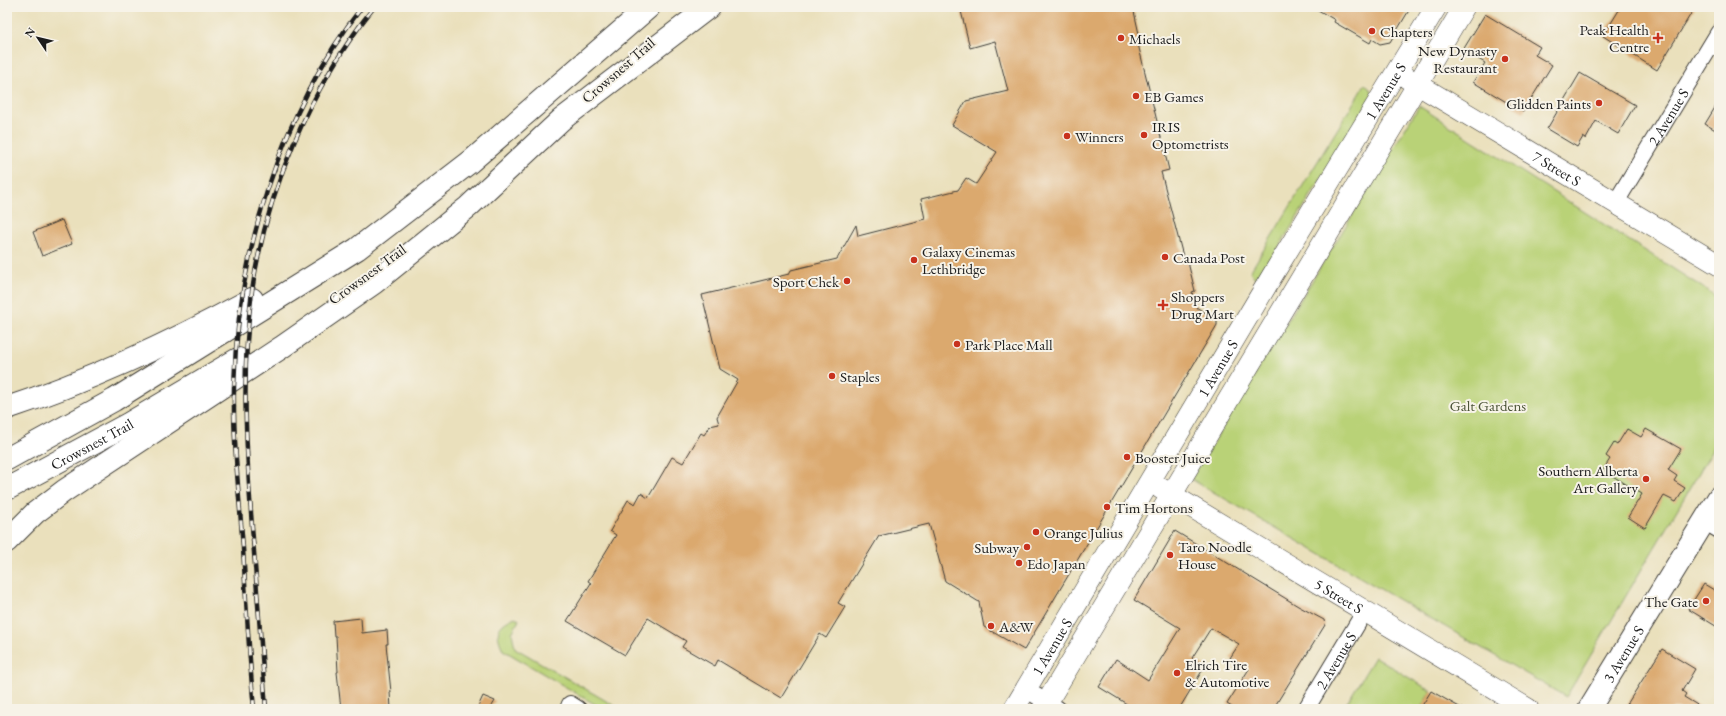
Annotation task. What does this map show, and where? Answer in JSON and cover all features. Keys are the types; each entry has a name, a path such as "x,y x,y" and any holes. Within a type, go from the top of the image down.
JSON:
{"main road":[{"name":"Crowsnest Trail","path":"7,459 114,400 316,276 357,249 470,162 649,7"},
{"name":"Crowsnest Trail","path":"7,489 128,424 254,350 331,302 389,260 561,120 691,7"},
{"path":"7,541 35,513 64,492 374,284 468,207 561,120 709,7"},
{"path":"7,408 52,393 130,361 202,326 267,291 470,162"},
{"name":"3 Avenue S","path":"1589,709 1711,526 1719,497"}],"street":[{"name":"1 Avenue S","path":"1014,709 1396,71 1436,7"},
{"name":"1 Avenue S","path":"1050,707 1172,494 1419,85 1464,7"},
{"name":"2 Avenue S","path":"1616,202 1719,32"},
{"name":"7 Street S","path":"1396,71 1719,265"},
{"name":"5 Street S","path":"1150,481 1528,709"},
{"name":"2 Avenue S","path":"1306,709 1365,611"},
{"path":"1026,689 1050,707"}],"green space":[{"path":"1365,84 1374,93 1258,281 1250,272"},
{"name":"Galt Gardens","path":"1419,106 1719,298 1719,439 1566,697 1191,479"},
{"path":"515,617 519,620 512,633 515,648 620,709 603,709 503,650 498,634 499,630 504,623"},
{"path":"1375,657 1431,691 1420,709 1343,709"}],"building":[{"name":"Park Place Mall","path":"960,7 1133,7 1141,43 1138,44 1169,170 1161,172 1184,260 1187,258 1195,291 1192,292 1196,307 1217,320 1217,325 1024,650 984,627 979,602 945,581 929,524 879,536 838,603 845,607 826,638 820,634 781,698 718,660 715,666 682,647 686,641 648,618 625,655 567,621 591,583 588,581 616,535 610,531 628,500 635,504 641,493 648,498 672,457 683,463 701,433 704,435 710,426 719,424 717,417 738,380 720,369 702,295 789,274 791,270 837,259 856,225 858,236 925,219 921,199 958,190 966,178 976,184 997,152 952,125 966,101 1008,91 995,41 970,48"},
{"name":"Chapters","path":"1313,7 1411,7 1390,42 1380,44 1372,39 1370,43 1334,22 1335,20"},
{"name":"Peak Health Centre","path":"1621,7 1695,7 1657,70 1603,36"},
{"name":"New Dynasty Restaurant","path":"1485,14 1540,47 1535,55 1552,65 1523,112 1473,82 1485,63 1463,50"},
{"name":"Glidden Paints","path":"1580,73 1635,105 1618,134 1596,121 1586,139 1583,137 1577,147 1547,129"},
{"path":"1719,101 1719,132 1705,124"},
{"path":"62,220 72,244 42,256 33,232"},
{"name":"Southern Alberta Art Gallery","path":"1627,429 1641,437 1646,429 1681,449 1668,470 1677,476 1674,481 1685,488 1676,502 1664,496 1645,528 1628,517 1642,494 1603,470 1610,459 1606,456 1614,443 1617,445"},
{"path":"1175,531 1298,606 1324,620 1325,625 1273,709 1235,709 1227,704 1249,669 1230,658 1239,644 1211,628 1192,658 1205,666 1179,709 1135,709 1099,687 1116,659 1148,680 1180,628 1134,600"},
{"name":"The Gate","path":"1704,584 1719,593 1719,628 1688,609"},
{"path":"361,618 362,633 387,630 388,644 386,644 391,692 391,709 341,709 337,672 336,636 334,636 333,621"},
{"path":"1662,649 1695,669 1682,691 1686,694 1684,697 1704,709 1624,709"},
{"path":"1431,691 1445,699 1463,709 1420,709"},
{"path":"483,696 495,701 490,709 477,709"}],"railway":[{"path":"254,709 234,427 234,387 237,337 244,287 254,236 268,187 286,139 308,92 333,48 362,7"},
{"path":"266,709 246,438 247,350 252,291 268,215 280,178 295,141 311,106 330,71 351,38 374,7"}],"place":[{"name":"Chapters","path":"1372,31"},
{"name":"Michaels","path":"1121,38"},
{"name":"Peak Health Centre","path":"1658,38"},
{"name":"New Dynasty Restaurant","path":"1505,59"},
{"name":"EB Games","path":"1136,96"},
{"name":"Glidden Paints","path":"1599,103"},
{"name":"IRIS Optometrists","path":"1144,135"},
{"name":"Winners","path":"1067,136"},
{"name":"Canada Post","path":"1165,257"},
{"name":"Galaxy Cinemas Lethbridge","path":"914,260"},
{"name":"Sport Chek","path":"847,281"},
{"name":"Shoppers Drug Mart","path":"1163,305"},
{"name":"Park Place Mall","path":"957,344"},
{"name":"Staples","path":"832,376"},
{"name":"Booster Juice","path":"1127,457"},
{"name":"Southern Alberta Art Gallery","path":"1646,479"},
{"name":"Tim Hortons","path":"1107,507"},
{"name":"Orange Julius","path":"1036,532"},
{"name":"Subway","path":"1027,547"},
{"name":"Taro Noodle House","path":"1170,555"},
{"name":"Edo Japan","path":"1019,563"},
{"name":"The Gate","path":"1706,601"},
{"name":"A&W","path":"991,626"},
{"name":"Elrich Tire & Automotive","path":"1177,673"}]}
